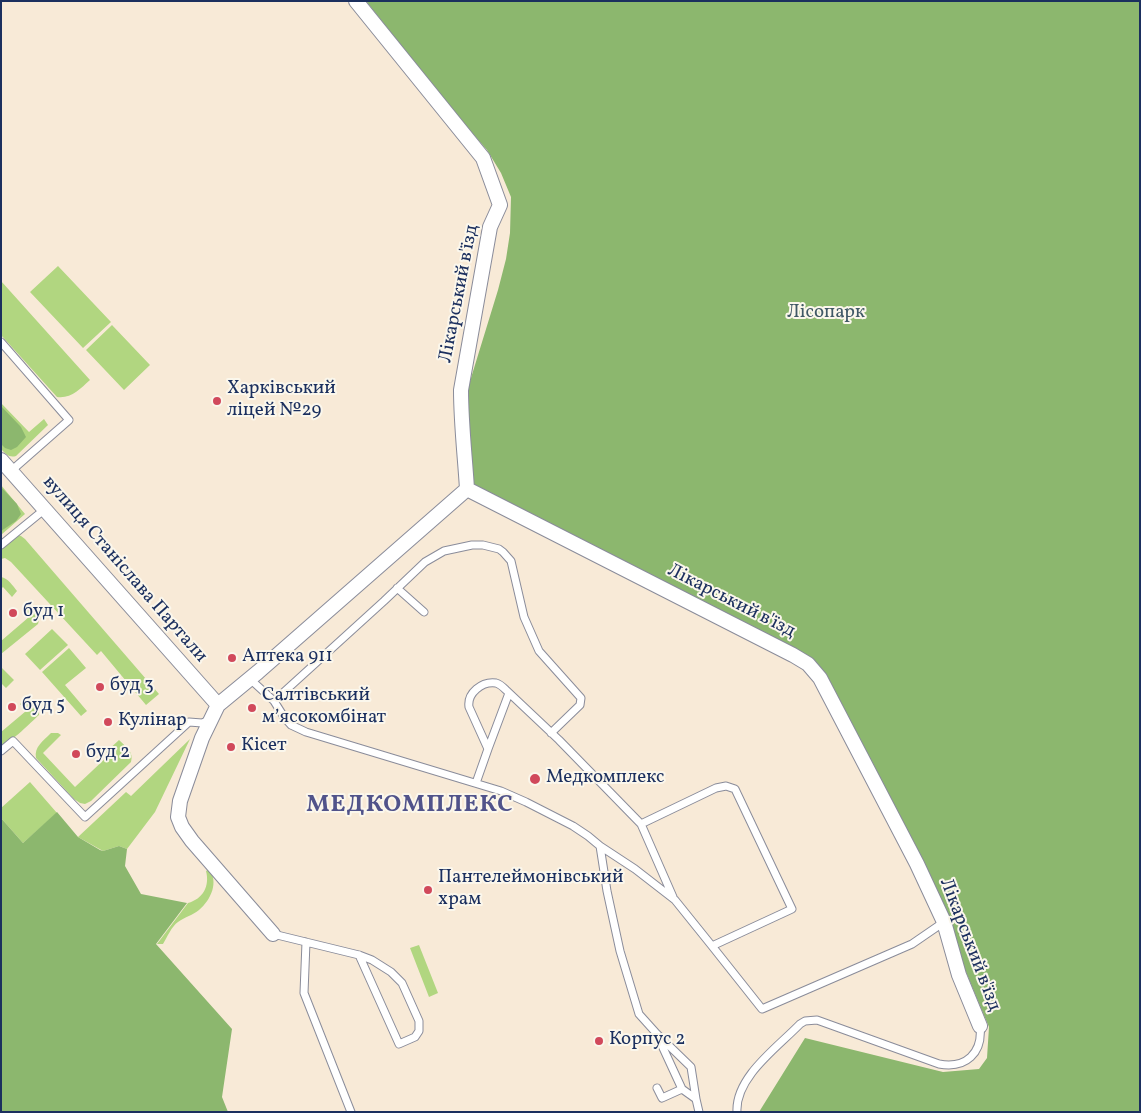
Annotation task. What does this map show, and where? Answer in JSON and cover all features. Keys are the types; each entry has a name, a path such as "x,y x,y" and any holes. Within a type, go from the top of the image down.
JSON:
{"street":[{"name":"Лікарський в'їзд","path":"356,1 483,158 500,205 490,227 461,390 461,416 467,489 808,664 820,678 917,864 944,922 959,975 980,1026"},
{"name":"вулиця Станіслава Партали","path":"1,460 218,705"},
{"path":"272,934 192,841 179,822 178,811 202,738 218,705 467,489"}],"lane":[{"path":"1,342 69,420 11,471"},
{"path":"1,546 45,509"},
{"path":"274,701 425,562 444,551 483,544 499,549 511,561 524,616 539,650 581,698 580,705 551,732"},
{"path":"397,588 424,612"},
{"path":"250,679 274,701 291,725 306,732 501,791 573,826 635,869 675,900 762,1009 912,944 944,922"},
{"path":"488,749 469,707 469,698 478,687 490,683 499,684 510,693 641,824 675,900"},
{"path":"476,783 510,693"},
{"path":"1,751 13,741 85,817 190,722 202,723 211,720"},
{"path":"641,824 716,788 726,786 735,789 792,909 712,946"},
{"path":"600,846 607,891 620,951 639,1014 691,1067 699,1112"},
{"path":"272,934 359,955 372,960 391,972 402,983 419,1021 419,1031 415,1037 398,1044 359,955"},
{"path":"306,942 304,993 351,1112"},
{"name":"Лікарський в'їзд","path":"737,1112 741,1090 750,1074 805,1021 817,1020 948,1066 958,1065 974,1054 981,1036 980,1026"},
{"path":"657,1034 682,1089 696,1099"},
{"path":"657,1088 662,1098 682,1089"}],"green space":[{"name":"Лісопарк","path":"366,1 1140,1 1140,1112 759,1112 805,1038 943,1072 979,1069 987,1058 989,1027 917,864 806,662 473,485 465,408 467,391 506,259 510,233 511,197 501,173 487,150 452,110"},
{"path":"58,266 111,322 83,348 30,292"},
{"path":"1,281 90,380 75,393 57,397 1,335"},
{"path":"112,325 150,365 124,390 86,350"},
{"path":"1,403 29,432 44,419 48,425 16,456 9,456 1,449"},
{"path":"1,406 21,427 26,437 17,447 11,450 1,444"},
{"path":"1,485 25,514 1,535"},
{"path":"1,487 17,504 21,514 16,521 1,531"},
{"path":"18,535 25,539 159,694 146,705 101,651 97,655 11,562 5,558 1,559 1,548"},
{"path":"1,577 8,581 17,591 12,597 3,587 1,589"},
{"path":"28,604 38,615 38,624 1,654 1,641 29,617 22,609"},
{"path":"52,629 68,645 40,670 25,654"},
{"path":"69,648 86,668 65,685 87,711 81,716 42,672"},
{"path":"1,667 14,680 6,688 1,683"},
{"path":"26,698 39,709 39,715 16,736 1,746 1,732 26,711 20,704"},
{"path":"51,733 61,735 43,753 75,787 109,755 106,752 119,740 130,752 131,762 91,801 85,804 80,803 36,758 38,747"},
{"path":"190,739 155,812 127,849 119,846 103,851 78,837 126,792 131,796"},
{"path":"30,782 57,813 23,843 1,818 1,808"},
{"path":"57,812 78,837 100,850 103,851 119,846 127,849 125,866 141,894 187,903 156,944 232,1029 222,1097 228,1112 1,1112 1,818 23,843"},
{"path":"209,869 212,874 213,885 207,901 197,912 176,924 163,944 157,944 188,903 198,898 204,891 207,882 206,871"},
{"path":"419,945 438,993 429,997 410,948"}],"place":[{"name":"Харківський ліцей №29","path":"217,401"},
{"name":"буд 1","path":"13,613"},
{"name":"Аптека 911","path":"232,658"},
{"name":"буд 3","path":"100,687"},
{"name":"буд 5","path":"12,707"},
{"name":"Салтівський мʼясокомбінат","path":"252,708"},
{"name":"Кулінар","path":"108,722"},
{"name":"Кісет","path":"231,747"},
{"name":"буд 2","path":"76,754"},
{"name":"Медкомплекс","path":"535,779"},
{"name":"Пантелеймонівський храм","path":"428,890"},
{"name":"Корпус 2","path":"599,1041"}],"district":[{"name":"МЕДКОМПЛЕКС","path":"410,807"}]}
